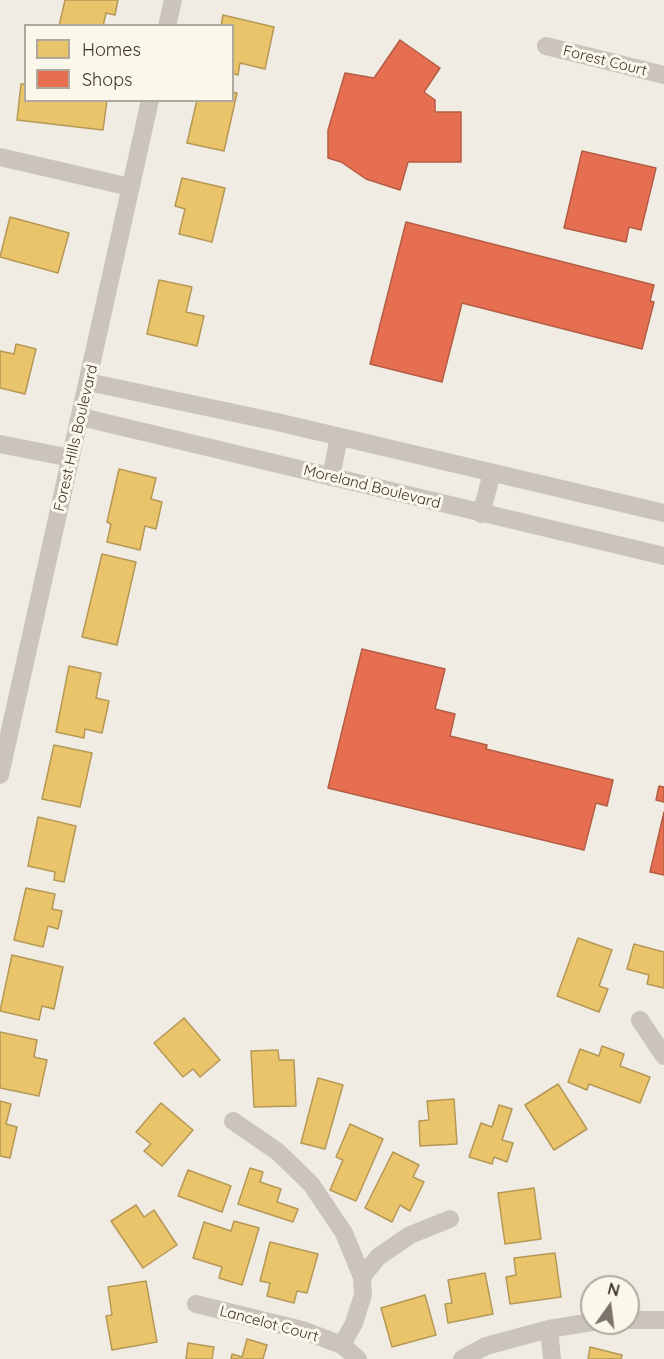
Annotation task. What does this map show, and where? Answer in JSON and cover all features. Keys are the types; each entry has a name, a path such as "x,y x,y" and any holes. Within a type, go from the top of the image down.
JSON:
{"street":[{"path":"167,24 173,0"},
{"name":"Forest Court","path":"546,46 664,75"},
{"name":"Forest Hills Boulevard","path":"0,775 150,102"},
{"path":"0,157 130,187"},
{"path":"88,382 339,437 664,513"},
{"name":"Moreland Boulevard","path":"81,417 664,556"},
{"path":"331,477 339,437"},
{"path":"0,444 71,458"},
{"path":"481,514 492,473"},
{"path":"640,1020 664,1056"},
{"path":"233,1121 278,1152 311,1184 344,1233 362,1277 363,1295 354,1323 342,1345"},
{"path":"362,1277 378,1257 410,1234 450,1220"},
{"name":"Lancelot Court","path":"195,1304 302,1330 342,1345 358,1359"},
{"path":"640,1320 664,1320"},
{"path":"462,1359 486,1346 549,1329 580,1324"},
{"path":"549,1329 552,1359"}],"building: Homes":[{"path":"65,0 118,0 115,15 106,13 103,24 59,24"},
{"path":"223,15 274,27 265,69 240,63 238,75 234,74 234,24 221,24"},
{"path":"21,84 24,84 24,102 107,102 103,130 17,120"},
{"path":"234,92 237,93 224,151 187,143 197,102 234,102"},
{"path":"182,178 225,188 212,242 179,234 185,209 175,206"},
{"path":"10,217 69,233 58,273 0,257"},
{"path":"159,280 192,287 186,312 204,316 197,346 147,334"},
{"path":"16,344 36,349 25,394 0,388 0,351 14,354"},
{"path":"119,469 156,478 151,499 162,502 156,529 145,526 140,550 107,542 111,524 107,522"},
{"path":"102,554 136,562 117,645 82,637"},
{"path":"69,666 101,673 96,698 109,701 102,733 85,729 84,738 56,732"},
{"path":"54,745 92,753 80,807 42,799"},
{"path":"38,817 76,826 64,882 54,880 55,872 28,866"},
{"path":"26,888 55,894 52,909 62,911 58,929 48,926 43,947 14,940"},
{"path":"578,938 612,950 599,986 608,989 599,1012 557,996"},
{"path":"634,944 664,952 664,988 647,984 649,975 627,969"},
{"path":"12,955 63,967 54,1009 42,1006 39,1020 0,1011"},
{"path":"184,1018 220,1060 200,1077 193,1069 183,1077 154,1043"},
{"path":"0,1032 37,1040 34,1057 47,1060 39,1096 0,1088"},
{"path":"602,1046 624,1054 620,1066 650,1077 640,1103 589,1084 587,1090 568,1082 580,1049 599,1056"},
{"path":"278,1050 279,1060 294,1060 296,1106 254,1107 251,1051"},
{"path":"318,1078 343,1085 325,1149 301,1143"},
{"path":"558,1084 587,1129 554,1150 525,1105"},
{"path":"454,1099 457,1144 420,1146 419,1121 429,1120 427,1101"},
{"path":"0,1101 11,1104 6,1124 17,1127 10,1158 0,1156"},
{"path":"161,1103 193,1130 162,1166 144,1151 151,1144 136,1132"},
{"path":"499,1105 512,1109 502,1140 513,1143 507,1162 494,1157 492,1164 469,1157 481,1123 492,1127"},
{"path":"350,1124 383,1139 356,1201 330,1190 343,1160 336,1157"},
{"path":"393,1152 419,1165 413,1177 424,1182 410,1211 400,1205 392,1222 365,1208"},
{"path":"250,1168 263,1172 260,1182 281,1189 277,1202 298,1209 293,1222 238,1204"},
{"path":"188,1170 231,1186 222,1212 178,1196"},
{"path":"534,1188 541,1239 505,1244 498,1193"},
{"path":"136,1205 144,1217 154,1210 177,1245 143,1268 111,1221"},
{"path":"234,1221 259,1228 242,1285 219,1278 222,1267 193,1258 204,1222 231,1231"},
{"path":"270,1242 318,1254 307,1293 297,1291 294,1303 267,1296 270,1283 260,1281"},
{"path":"555,1253 561,1297 510,1304 506,1277 516,1275 514,1258"},
{"path":"485,1273 493,1314 448,1323 445,1304 452,1303 448,1280"},
{"path":"146,1281 157,1342 112,1350 106,1316 112,1315 108,1287"},
{"path":"425,1295 436,1335 392,1347 381,1308"},
{"path":"247,1339 267,1345 263,1359 231,1359 232,1354 242,1357"},
{"path":"188,1343 214,1347 212,1359 186,1359"},
{"path":"590,1347 622,1355 621,1359 588,1359"}],"building: Shops":[{"path":"400,40 440,68 424,92 435,100 435,112 461,112 461,162 408,162 400,190 366,179 341,162 328,158 328,130 345,73 374,78"},
{"path":"582,151 656,168 641,230 629,227 626,242 564,228"},
{"path":"406,222 654,285 650,301 654,302 642,349 462,303 442,382 370,364"},
{"path":"362,649 445,669 435,709 455,714 450,736 487,745 486,749 613,780 607,806 596,803 584,850 328,788"},
{"path":"659,786 664,787 664,802 656,800"},
{"path":"664,812 664,875 650,872"}]}
